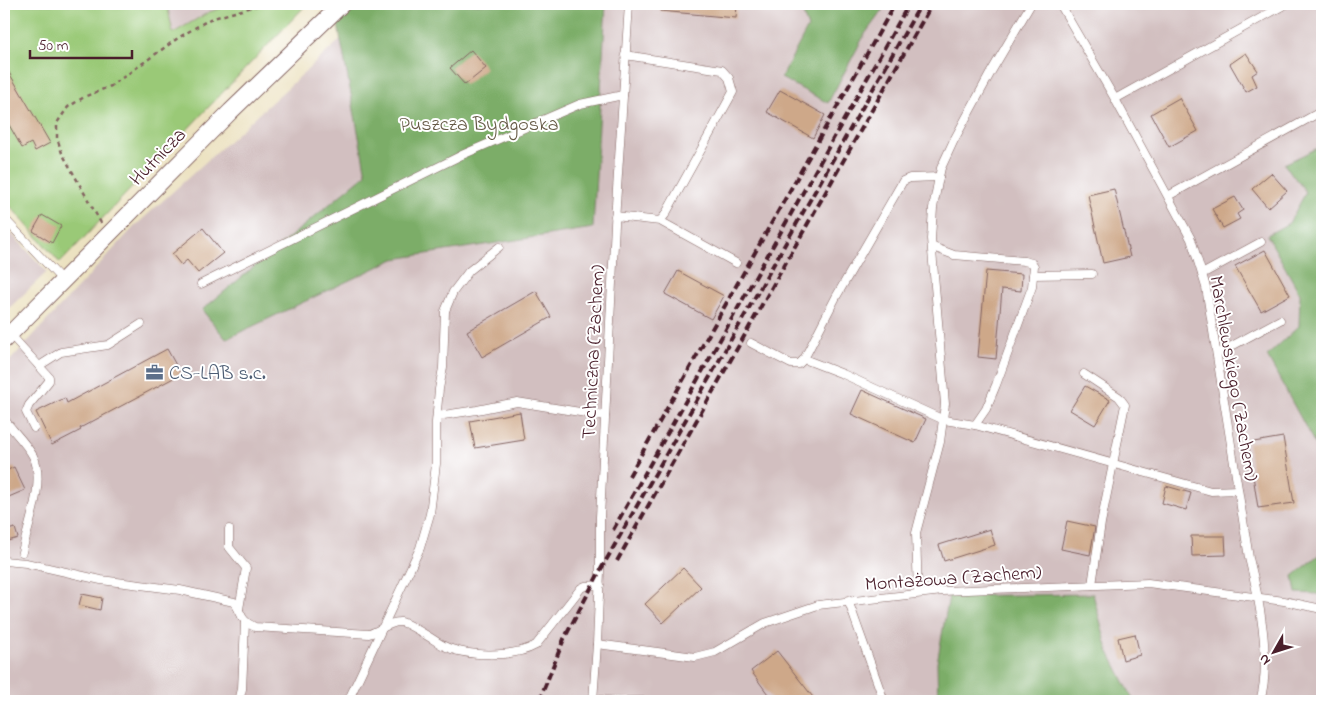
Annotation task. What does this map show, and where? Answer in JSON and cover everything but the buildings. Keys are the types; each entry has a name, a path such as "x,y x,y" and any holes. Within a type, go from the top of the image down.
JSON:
{"street":[{"name":"Hutnicza","path":"7,337 231,111 342,4"}],"lane":[{"name":"Techniczna (Zachem)","path":"593,700 600,585 600,517 615,216 629,4"},
{"path":"918,594 916,533 944,420 945,404 931,239 933,208 941,168 990,72 1031,4"},
{"name":"Marchlewskiego (Zachem)","path":"1060,4 1191,239 1206,287 1248,558 1259,598 1265,671 1260,700"},
{"path":"1115,100 1286,4"},
{"path":"626,55 722,70 729,78 733,92 665,215 660,220"},
{"path":"201,284 462,154 580,104 623,95"},
{"path":"1168,196 1322,111"},
{"path":"751,343 791,364 799,364 804,359 836,297 903,181 910,178 939,177"},
{"path":"615,216 660,220 736,263"},
{"path":"4,218 63,281"},
{"path":"1202,274 1261,242"},
{"path":"932,247 954,255 1032,263 1034,266 1032,288 996,385 986,409 975,425"},
{"path":"348,701 420,548 430,514 436,464 436,416 443,368 445,311 452,292 469,271 499,248"},
{"path":"1033,275 1092,274"},
{"path":"1217,354 1280,320"},
{"path":"39,366 61,352 108,345 141,324"},
{"path":"7,337 49,377 49,381 26,412 34,428"},
{"path":"804,359 843,374 944,420 975,425 1211,491 1238,490"},
{"path":"1084,374 1119,397 1125,405 1101,522 1092,585"},
{"path":"436,416 517,402 605,416"},
{"path":"4,419 32,455 37,465 38,485 22,552"},
{"path":"229,529 229,547 246,568 240,609 241,616 246,623 255,627 369,634 389,624 402,622 457,652 477,654 526,650 540,641 581,588 600,585"},
{"path":"4,561 26,563 101,580 180,590 234,602 240,609"},
{"name":"Montażowa (Zachem)","path":"597,644 695,657 715,652 765,622 818,605 848,600 943,591 1148,583 1284,601 1322,609"},
{"path":"848,600 884,701"},
{"path":"239,701 242,689 246,623"},
{"path":"593,700 657,701"}],"path":[{"path":"108,236 62,153 57,123 68,106 111,86 178,38 210,19 263,4"}],"shaded area":[{"path":"167,4 234,4 209,12 172,33"},
{"path":"380,4 799,4 808,26 781,78 865,34 887,4 1322,4 1322,146 1284,164 1306,192 1289,223 1267,235 1300,294 1299,326 1267,356 1322,457 1322,553 1293,576 1296,593 1322,596 1322,701 1134,701 1108,650 1093,594 949,596 937,663 938,701 4,701 4,367 135,226"},
{"path":"4,225 47,272 4,313"}],"green space":[{"path":"4,4 167,4 173,33 209,12 234,4 307,4 60,263 4,199"},
{"name":"Puszcza Bydgoska","path":"334,4 606,4 593,228 394,259 226,339 202,310 366,174"},
{"path":"799,4 887,4 865,34 828,103 781,78 808,27"},
{"path":"1322,146 1322,457 1267,356 1299,326 1300,294 1267,235 1289,223 1306,192 1284,164"},
{"path":"1322,553 1322,596 1296,593 1293,576"},
{"path":"1093,594 1108,650 1134,701 938,701 937,663 949,596"}],"railway":[{"path":"629,476 895,4"},
{"path":"613,530 909,4"},
{"path":"539,701 564,639 600,571 921,4"},
{"path":"617,561 932,4"}],"place":[{"name":"CS-LAB s.c.","path":"155,372"}]}
